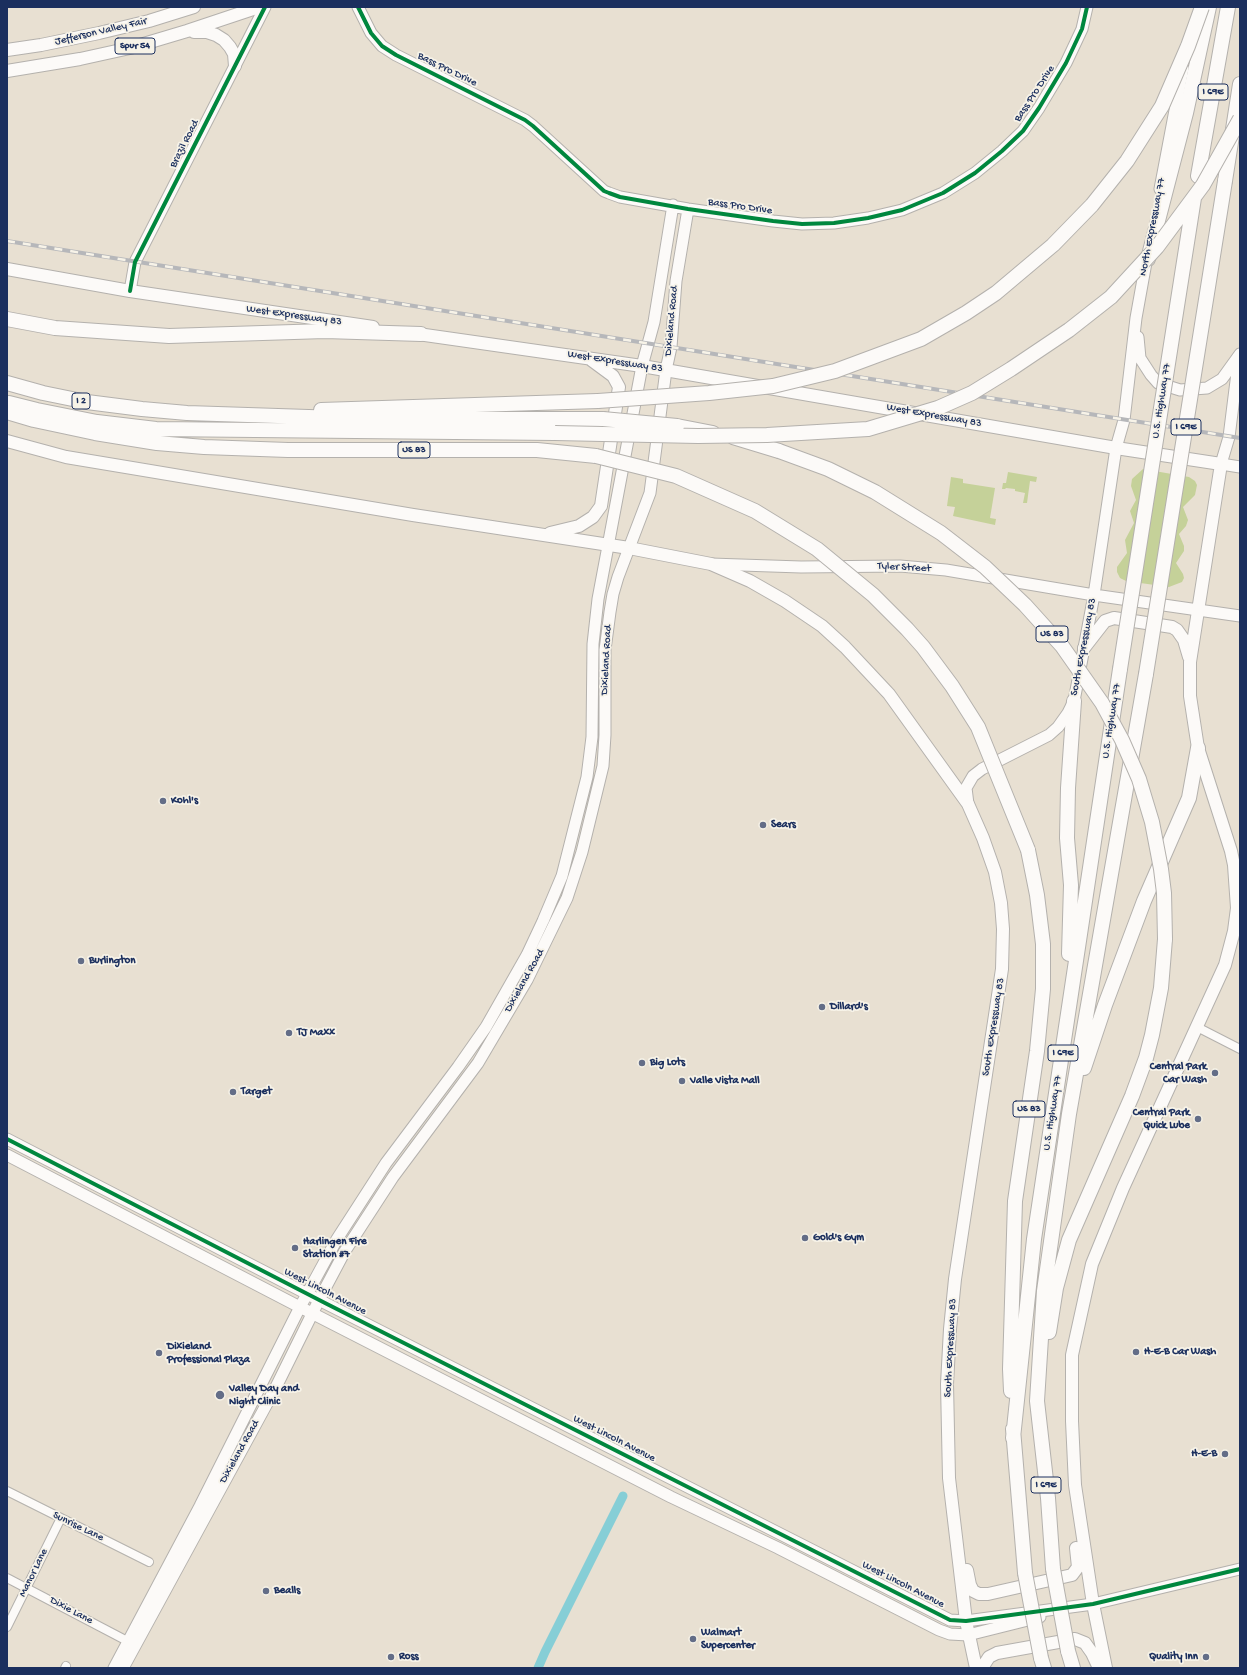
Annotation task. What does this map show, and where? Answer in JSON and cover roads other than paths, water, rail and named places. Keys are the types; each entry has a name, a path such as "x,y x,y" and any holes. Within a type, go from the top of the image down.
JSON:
{"highway":[{"path":"157,411 290,410 598,401 709,393 773,386 828,373 920,339 966,313 996,293 1052,246 1092,205 1127,161 1162,106 1188,46 1202,7"},
{"path":"1145,270 1186,113 1209,7"},
{"name":"U.S. Highway 77","path":"1013,1438 1034,1240 1067,1017 1198,176 1228,7"},
{"name":"U.S. Highway 77","path":"1037,1401 1044,1291 1069,1114 1146,674 1240,84"},
{"path":"7,402 37,410 97,422 156,429 698,436 767,435 868,429 938,408 972,393 1069,330 1111,297 1157,247 1203,185 1240,119"},
{"path":"7,319 55,328 169,336 325,331 421,334"},
{"name":"I 2","path":"7,383 43,393 81,401 157,411"},
{"name":"US 83","path":"157,411 246,416 369,420 604,419 649,422 702,430 760,445 816,464 875,492 920,519 964,550 1005,586 1044,625 1079,668 1102,703 1128,753 1145,800 1157,846 1164,893 1165,939 1162,988 1146,1058 1132,1096 1064,1254 1056,1288 1037,1401"},
{"name":"US 83","path":"7,412 34,420 95,433 157,443 204,447 288,450 537,450 596,456 676,476 756,511 817,549 873,595 907,629 923,647 952,686 978,727 1028,850 1037,895 1042,937 1043,989 1037,1051 1015,1201 1010,1368 1013,1438"},
{"path":"1067,1017 1071,886 1067,838 1068,788 1074,701"},
{"path":"1069,1114 1128,941 1189,798 1198,748"},
{"name":"I 69E","path":"1037,1401 1048,1498 1053,1569 1068,1651 1073,1668"},
{"name":"I 69E","path":"1013,1438 1024,1573 1042,1663"}],"main road":[{"name":"Jefferson Valley Fair","path":"7,50 41,45 99,33 149,21 194,7"},
{"name":"Spur 54","path":"7,71 80,59 130,48 179,34 259,7"},
{"name":"Brazil Road","path":"130,291 135,262 265,7"},
{"name":"Bass Pro Drive","path":"358,7 371,33 382,46 396,55 525,120 604,190 620,197 688,209 802,224 834,223 868,218 902,210 943,193 975,173 1002,151 1023,131 1039,108 1066,63 1082,29 1087,7"},
{"name":"North Expressway 77","path":"1116,448 1124,420 1136,318 1194,7"},
{"path":"179,34 198,32 216,35 230,47 234,54 235,66"},
{"name":"Dixieland Road","path":"123,1668 131,1643 307,1294 358,1204 486,1027 527,955 562,876 587,777 593,711 595,621 642,366 654,322 672,205"},
{"name":"Dixieland Road","path":"114,1668 131,1643 276,1388 312,1313 345,1251 380,1196 478,1062 527,980 563,908 582,852 603,766 606,650 612,594 650,493 666,370 671,348 676,281 688,209"},
{"name":"West Expressway 83","path":"7,269 130,291 642,366 1116,448 1222,464"},
{"path":"1136,318 1140,358 1151,376 1158,383 1180,390 1207,388 1222,379 1240,354"},
{"path":"1106,1668 1093,1604 1075,1485 1072,1421 1072,1355 1092,1264 1123,1188 1225,965 1234,936 1237,908 1234,866 1198,748 1190,696 1190,662 1222,464 1229,437 1240,354"},
{"path":"543,535 579,526 593,517 601,506 619,387 613,376 589,358"},
{"path":"7,441 66,457 138,470 629,548 711,564 750,581 785,601 822,626 845,647 889,694 968,804"},
{"name":"South Expressway 83","path":"976,1668 966,1621 949,1478 948,1384 950,1329 955,1279 1002,969 1003,929 1001,903 995,872 983,838 968,804 966,788 973,776 982,768 1049,735 1058,727 1074,701 1094,595 1116,448"},
{"path":"1222,464 1240,467"},
{"name":"Tyler Street","path":"711,564 801,567 900,566 946,570 1094,595 1240,616"},
{"path":"1084,648 1105,621 1114,618 1172,627 1180,633 1184,640 1190,662"},
{"name":"West Lincoln Avenue","path":"7,1139 307,1294 950,1620 966,1621 1093,1604 1240,1569"},
{"path":"7,1155 671,1497 778,1548 939,1630 950,1634 968,1635 1093,1604"},
{"path":"952,1497 960,1504 970,1585 975,1593 982,1594 1072,1575 1075,1572 1078,1567 1078,1561 1071,1508 1075,1485"},
{"path":"982,1668 989,1658 997,1653 1075,1639 1085,1643 1092,1652 1099,1668"}],"street":[{"path":"1197,1028 1240,1049"},
{"name":"Sunrise Lane","path":"7,1492 149,1562"},
{"name":"Manor Lane","path":"7,1627 61,1518"},
{"name":"Dixie Lane","path":"7,1578 131,1643"}],"waterway":[{"path":"538,1668 623,1496"}],"railway":[{"path":"7,241 1240,438"}],"place":[{"name":"Kohl's","path":"163,801"},
{"name":"Sears","path":"763,825"},
{"name":"Burlington","path":"81,961"},
{"name":"Dillard's","path":"822,1007"},
{"name":"TJ Maxx","path":"289,1033"},
{"name":"Big Lots","path":"642,1063"},
{"name":"Central Park Car Wash","path":"1215,1073"},
{"name":"Valle Vista Mall","path":"682,1081"},
{"name":"Target","path":"233,1092"},
{"name":"Central Park Quick Lube","path":"1198,1119"},
{"name":"Gold's Gym","path":"805,1238"},
{"name":"Harlingen Fire Station #7","path":"295,1248"},
{"name":"H-E-B Car Wash","path":"1136,1352"},
{"name":"Dixieland Professional Plaza","path":"159,1353"},
{"name":"Valley Day and Night Clinic","path":"220,1395"},
{"name":"H-E-B","path":"1225,1454"},
{"name":"Bealls","path":"266,1591"},
{"name":"Walmart Supercenter","path":"693,1639"},
{"name":"Ross","path":"391,1657"},
{"name":"Quality Inn","path":"1206,1657"}]}
